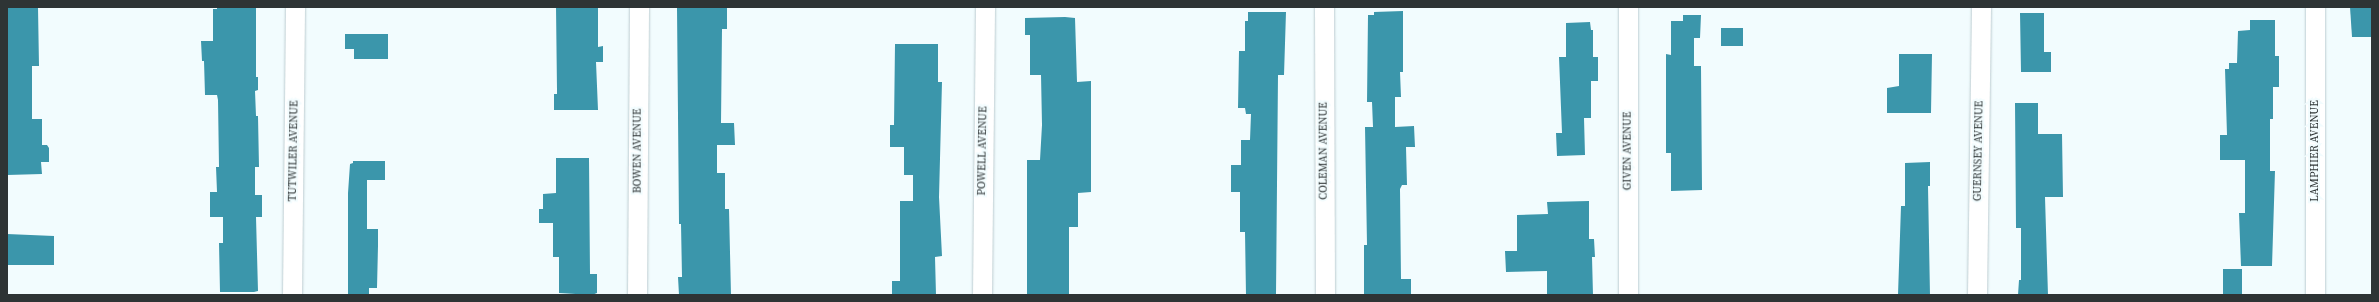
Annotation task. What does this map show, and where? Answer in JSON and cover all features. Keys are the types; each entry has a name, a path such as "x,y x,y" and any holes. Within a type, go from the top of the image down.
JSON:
{"street":[{"name":"TUTWILER AVENUE","path":"292,295 295,7"},
{"name":"BOWEN AVENUE","path":"637,295 639,7"},
{"name":"POWELL AVENUE","path":"982,295 984,7"},
{"name":"COLEMAN AVENUE","path":"1324,7 1325,295"},
{"name":"GIVEN AVENUE","path":"1628,7 1628,295"},
{"name":"GUERNSEY AVENUE","path":"1977,295 1981,7"},
{"name":"LAMPHIER AVENUE","path":"2315,7 2315,295"}],"building":[{"path":"7,7 38,7 39,66 32,66 32,119 42,119 42,145 47,145 49,148 49,162 41,162 42,174 7,175"},
{"path":"217,7 256,7 256,77 258,77 258,90 255,91 256,116 258,116 259,167 255,167 255,195 262,195 262,217 256,217 258,291 254,292 220,292 219,243 223,243 223,217 210,217 210,192 217,192 216,167 219,167 218,100 217,95 205,95 204,61 202,61 201,41 213,41 213,9 217,9"},
{"path":"556,7 598,7 598,47 603,46 603,62 596,62 598,110 554,110 554,94 557,94"},
{"path":"2350,7 2372,7 2372,37 2352,37"},
{"path":"677,8 727,8 727,29 722,29 721,123 734,123 735,145 717,145 717,173 725,173 725,209 729,209 731,295 679,295 678,277 682,277 681,224 679,224"},
{"path":"1403,11 1403,72 1400,72 1401,97 1395,97 1395,127 1414,126 1415,147 1406,147 1407,185 1402,185 1400,189 1401,279 1411,279 1411,295 1364,295 1364,245 1367,245 1365,127 1373,127 1372,102 1367,102 1368,15 1374,15 1374,12"},
{"path":"1248,12 1286,12 1284,75 1278,75 1276,295 1246,295 1245,232 1240,232 1240,192 1231,192 1231,165 1241,165 1241,140 1250,140 1251,114 1246,114 1245,108 1238,108 1239,51 1245,51 1245,21 1248,21"},
{"path":"2020,13 2044,13 2044,52 2051,52 2051,72 2021,72"},
{"path":"1683,15 1701,15 1700,38 1694,38 1694,66 1701,66 1702,190 1671,191 1671,153 1666,153 1666,54 1671,55 1671,21 1683,21"},
{"path":"1025,18 1075,18 1077,82 1091,81 1091,192 1078,193 1078,227 1069,227 1069,295 1027,295 1027,160 1040,160 1042,125 1041,75 1030,75 1030,35 1025,35"},
{"path":"2250,20 2275,20 2275,56 2279,56 2279,87 2273,87 2273,119 2270,119 2270,171 2275,171 2272,266 2241,266 2239,213 2245,213 2245,160 2220,160 2220,135 2227,135 2225,69 2229,69 2229,63 2237,63 2238,31 2250,30"},
{"path":"1590,22 1591,30 1593,30 1593,57 1598,57 1598,81 1591,81 1591,118 1584,118 1585,155 1557,156 1556,133 1562,133 1559,57 1566,57 1566,23"},
{"path":"1721,28 1743,28 1743,46 1721,46"},
{"path":"345,34 388,34 388,59 354,59 354,49 345,49"},
{"path":"895,44 938,44 938,82 942,82 939,197 942,256 935,257 936,295 892,295 892,281 900,281 900,201 913,201 913,175 904,175 904,147 890,147 890,125 894,125"},
{"path":"1899,54 1932,54 1931,113 1887,113 1887,88 1899,86"},
{"path":"2015,103 2038,103 2038,134 2062,134 2063,197 2045,197 2048,295 2018,295 2019,280 2021,280 2021,228 2016,228"},
{"path":"556,158 589,158 590,274 597,274 597,293 592,295 559,293 559,257 553,257 553,223 539,223 539,209 543,209 543,194 556,193"},
{"path":"353,161 385,161 385,180 367,180 367,229 378,229 377,288 369,288 369,295 348,295 348,193 350,164 353,163"},
{"path":"1930,162 1930,186 1928,186 1930,295 1898,295 1901,206 1905,206 1905,163"},
{"path":"1589,201 1589,239 1594,239 1595,257 1592,257 1593,295 1547,295 1547,271 1506,272 1505,251 1517,251 1517,215 1548,214 1547,202"},
{"path":"7,234 54,236 54,265 7,265"},
{"path":"2223,269 2242,269 2242,295 2223,295"}]}
